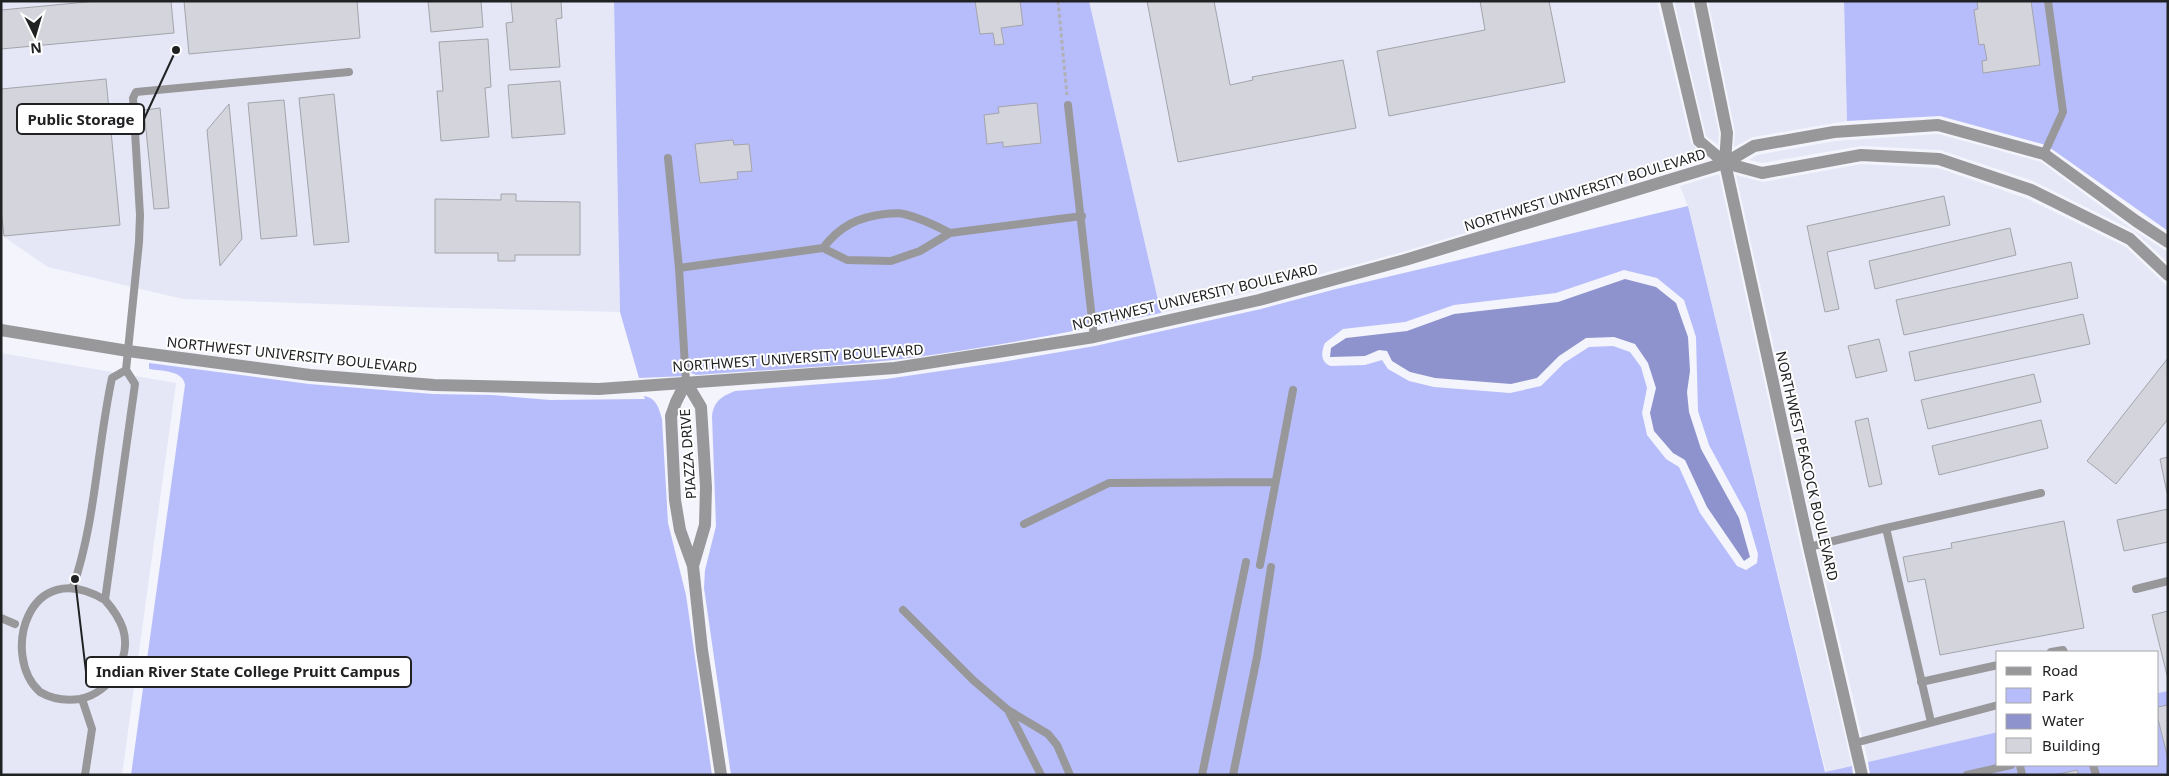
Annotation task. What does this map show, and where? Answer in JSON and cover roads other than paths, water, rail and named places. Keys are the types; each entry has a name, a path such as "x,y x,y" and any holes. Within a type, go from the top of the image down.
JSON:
{"street":[{"path":"1666,1 1699,141 1725,163 1762,172 1861,155 1939,159 2031,190 2130,239 2168,275"},
{"name":"NORTHWEST PEACOCK BOULEVARD","path":"1700,1 1727,133 1725,163 1809,546 1862,775"},
{"name":"NORTHWEST UNIVERSITY BOULEVARD","path":"1,330 128,351 310,375 434,385 599,389 895,368 1094,337 1259,300 1405,260 1725,163 1754,146 1834,132 1938,124 2044,154"},
{"path":"2044,154 2168,242"},
{"name":"PIAZZA DRIVE","path":"686,382 701,407 706,487 705,525 693,566"},
{"name":"PIAZZA DRIVE","path":"686,382 671,416 677,515 680,530 693,566 702,650 720,775"}],"lane":[{"path":"2044,154 2063,112 2048,1"},
{"path":"105,600 135,384 126,370 140,215 133,98 136,92 349,72"},
{"path":"1068,105 1082,216 1094,337"},
{"path":"668,158 679,268 686,382"},
{"path":"823,248 833,234 852,221 870,216 902,213 929,222 950,233"},
{"path":"679,268 823,248 847,260 891,262 920,251 950,233 1082,216"},
{"path":"73,587 85,537 112,378 126,370"},
{"path":"1260,565 1293,390"},
{"path":"1024,524 1109,483 1275,482"},
{"path":"1809,546 2041,493"},
{"path":"1886,528 1931,722"},
{"path":"1202,775 1246,562"},
{"path":"1233,775 1257,657 1271,567"},
{"path":"2136,589 2168,581"},
{"path":"13,632 15,624 24,608 38,596 54,589 73,587 90,591 105,600 116,614 124,630 125,648 121,665 112,680 98,692 82,699 64,700 47,696 32,688 20,674 17,666"},
{"path":"903,610 973,680 1008,710 1053,738 1070,775"},
{"path":"1,618 15,624"},
{"path":"1922,682 1996,665"},
{"path":"82,699 92,729 85,775"},
{"path":"1855,743 1996,706"},
{"path":"1008,710 1041,775"},
{"path":"1967,775 2007,766"}],"water":[{"path":"1625,279 1656,287 1676,303 1688,337 1690,371 1687,392 1689,412 1701,449 1739,518 1750,557 1744,561 1707,507 1685,460 1673,453 1654,431 1650,413 1656,388 1648,363 1635,344 1614,337 1586,338 1559,356 1537,378 1511,384 1435,378 1410,372 1392,361 1387,351 1379,350 1365,356 1330,357 1331,348 1346,338 1407,331 1454,314 1558,302"}],"place":[{"name":"Public Storage","path":"176,50"},
{"name":"Indian River State College Pruitt Campus","path":"75,579"}]}
